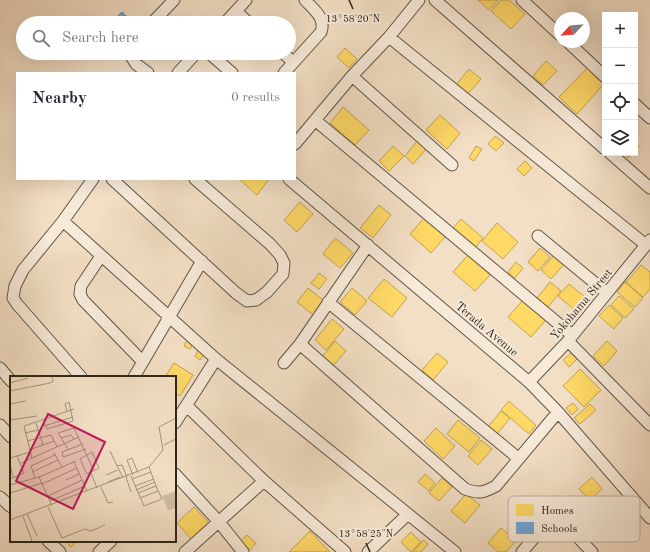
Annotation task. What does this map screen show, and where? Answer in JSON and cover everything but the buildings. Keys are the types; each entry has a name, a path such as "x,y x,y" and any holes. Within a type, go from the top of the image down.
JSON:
{"street":[{"path":"159,16 174,0"},
{"path":"231,16 246,0"},
{"path":"296,59 321,32 323,27 322,20 305,0"},
{"path":"296,143 352,76 389,37 419,0"},
{"path":"435,0 602,146"},
{"path":"522,0 554,29"},
{"path":"236,11 241,16"},
{"path":"389,37 648,242"},
{"path":"574,48 602,74"},
{"path":"133,60 147,72"},
{"path":"179,72 190,60"},
{"path":"217,60 231,72"},
{"path":"285,72 293,62"},
{"path":"352,76 452,165"},
{"path":"638,107 650,118"},
{"path":"315,120 570,338 650,425"},
{"path":"613,156 650,188"},
{"path":"80,376 13,298 15,286 23,270 63,221 92,180"},
{"path":"113,180 236,293 247,301 256,300 267,292 283,274 284,263 280,255 270,244 195,180"},
{"name":"Terada Avenue","path":"290,180 528,382 558,412 631,496"},
{"path":"63,221 216,359 455,552"},
{"path":"538,236 607,293"},
{"name":"Yokohama Street","path":"528,382 570,338 648,242"},
{"path":"284,363 300,344 368,245"},
{"path":"102,256 81,286 80,294 83,300 143,362"},
{"path":"135,376 202,261"},
{"path":"328,302 518,458"},
{"path":"300,344 465,489 476,493 484,492 496,486 558,412"},
{"path":"176,422 216,359"},
{"path":"0,368 10,380"},
{"path":"187,406 264,481 345,552"},
{"path":"0,425 10,436"},
{"path":"176,475 219,522 243,552"},
{"path":"185,552 264,481"},
{"path":"0,497 10,506"},
{"name":"Terada Avenue","path":"640,506 650,518"},
{"path":"372,551 408,514"},
{"path":"49,542 60,552"},
{"path":"99,552 109,542"},
{"path":"522,552 531,542"},
{"path":"582,542 592,552"}]}
